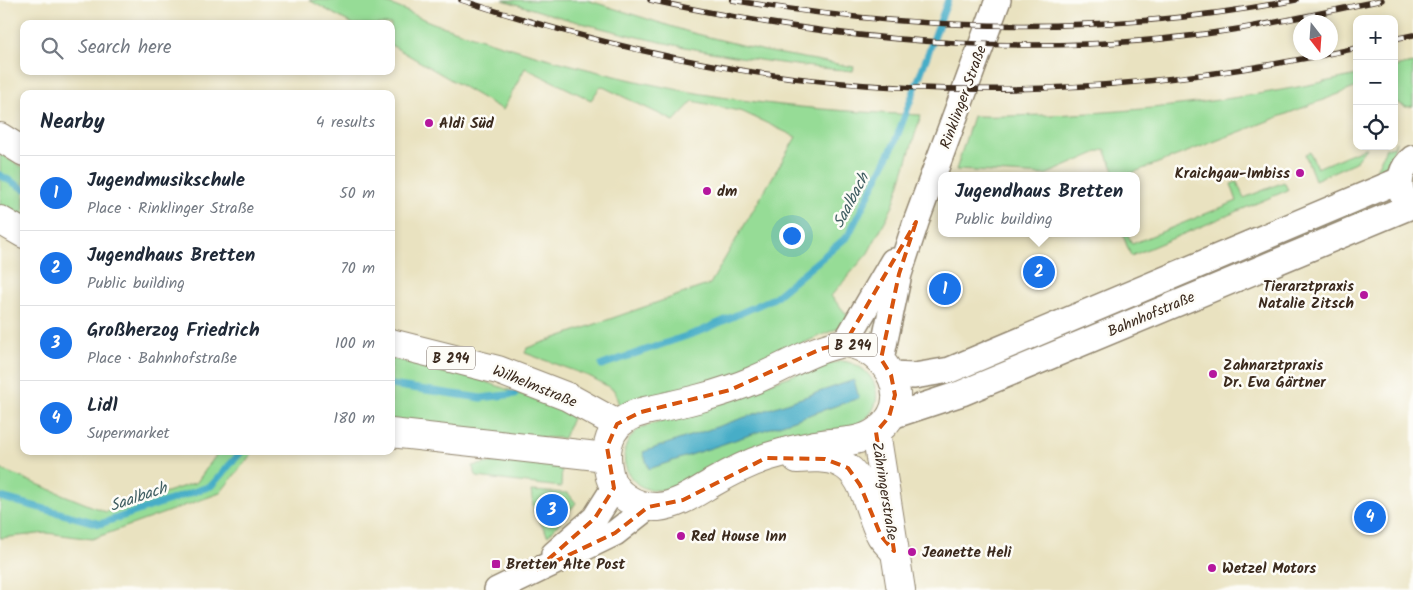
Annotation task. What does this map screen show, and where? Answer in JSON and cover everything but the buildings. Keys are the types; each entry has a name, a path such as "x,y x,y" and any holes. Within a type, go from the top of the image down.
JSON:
{"main road":[{"path":"0,138 20,150"},
{"path":"0,220 20,232"},
{"name":"Wilhelmstraße","path":"395,344 498,370 568,397 617,424"},
{"name":"B 294","path":"617,424 628,416 641,412 730,390 821,349 845,344 864,348 886,367"},
{"path":"617,424 609,438 606,457 614,488 628,499 648,507 670,505 683,500 721,478 766,458 813,445 859,440 882,424 893,407 895,394 886,367"},
{"name":"Zähringerstraße","path":"882,424 877,449 885,478 901,590"},
{"path":"395,433 606,457"},
{"name":"Zähringerstraße","path":"766,458 825,459 848,468 860,485 881,536 894,551"}],"street":[{"name":"Rinklinger Straße","path":"886,367 899,274 916,222 998,0"},
{"path":"1412,207 1401,190 1400,180 1403,170 1413,158"},
{"name":"Bahnhofstraße","path":"886,367 914,376 950,370 1400,180"},
{"name":"Bahnhofstraße","path":"882,424 962,393 1412,207"},
{"name":"Rinklinger Straße","path":"845,344 916,222"},
{"path":"535,571 595,518 614,488"},
{"path":"497,590 535,571 553,565 615,533 648,507"}],"highlighted area":[{"path":"916,222 899,274 881,359 891,375 895,395 889,417 876,432 894,551 881,536 860,485 848,468 825,459 766,458 683,500 648,507 615,533 535,571 595,518 614,488 607,447 617,424 641,412 730,390 821,349 845,343"}],"green space":[{"path":"309,0 380,1 433,23 518,50 603,73 682,90 761,103 841,111 921,115 893,206 868,253 831,296 849,317 841,327 808,341 760,367 632,405 619,405 614,390 591,377 525,353 527,348 710,284 796,137 743,112 693,101 674,121 601,86 591,100 525,68 503,110 395,47 395,20 345,20"},
{"path":"503,0 587,0 689,32 765,51 854,67 853,71 809,67 720,54 632,36"},
{"path":"1413,63 1413,106 1406,107 1398,103 1398,66"},
{"path":"1353,76 1353,89 1134,172 1114,172 1105,149 1052,172 956,170 973,116 1052,115 1129,110 1206,102 1282,90"},
{"path":"1360,150 1365,150 1355,162 1315,180 1305,154 1310,152 1317,168"},
{"path":"1385,150 1394,150 1387,173 1377,179 1377,168"},
{"path":"0,154 20,166 20,219 0,207"},
{"path":"1237,182 1244,198 1284,182 1288,190 1131,256 1124,237 1129,237 1132,244 1237,201 1231,184"},
{"path":"1360,205 1365,217 940,395 938,382"},
{"path":"395,359 475,378 574,413 564,438 505,437 395,426"},
{"path":"842,361 854,364 863,370 875,386 877,396 875,405 869,415 860,423 846,428 819,432 757,451 713,467 666,489 646,489 629,475 624,458 625,448 632,436 640,428 819,366"},
{"path":"216,455 251,455 220,493 92,539 47,533 0,538 0,469 106,512 197,482"},
{"path":"517,458 562,460 561,487 477,477 472,466"},
{"path":"531,491 568,493 576,503 548,536 534,512"}],"water":[{"path":"854,380 859,398 649,469 643,452"}],"waterway":[{"name":"Saalbach","path":"602,365 701,331 774,298 848,236 895,142 948,0"},
{"path":"0,175 20,187"},
{"name":"Saalbach","path":"395,386 481,398 515,394"},
{"name":"Saalbach","path":"0,497 100,524 211,486 238,455"}],"railway":[{"path":"461,0 552,28 690,61 784,77 897,87 962,89 1029,88 1161,80 1292,61 1353,49"},
{"path":"650,0 722,15 795,27 869,36 1017,45 1091,44 1165,39 1256,26 1382,0"},
{"path":"732,0 802,11 873,19 943,24 1014,26 1155,20 1226,12 1296,0"},
{"path":"1398,38 1413,35"}],"place":[{"name":"Aldi Süd","path":"429,123"},
{"name":"Kraichgau-Imbiss","path":"1300,173"},
{"name":"dm","path":"707,191"},
{"name":"Jugendhaus Bretten","path":"1039,272"},
{"name":"Jugendmusikschule","path":"945,289"},
{"name":"Tierarztpraxis Natalie Zitsch","path":"1364,295"},
{"name":"Zahnarztpraxis Dr. Eva Gärtner","path":"1213,374"},
{"name":"Großherzog Friedrich","path":"552,510"},
{"name":"Lidl","path":"1370,517"},
{"name":"Red House Inn","path":"681,536"},
{"name":"Jeanette Heli","path":"912,552"},
{"name":"Bretten Alte Post","path":"496,564"},
{"name":"Wetzel Motors","path":"1212,568"}]}
